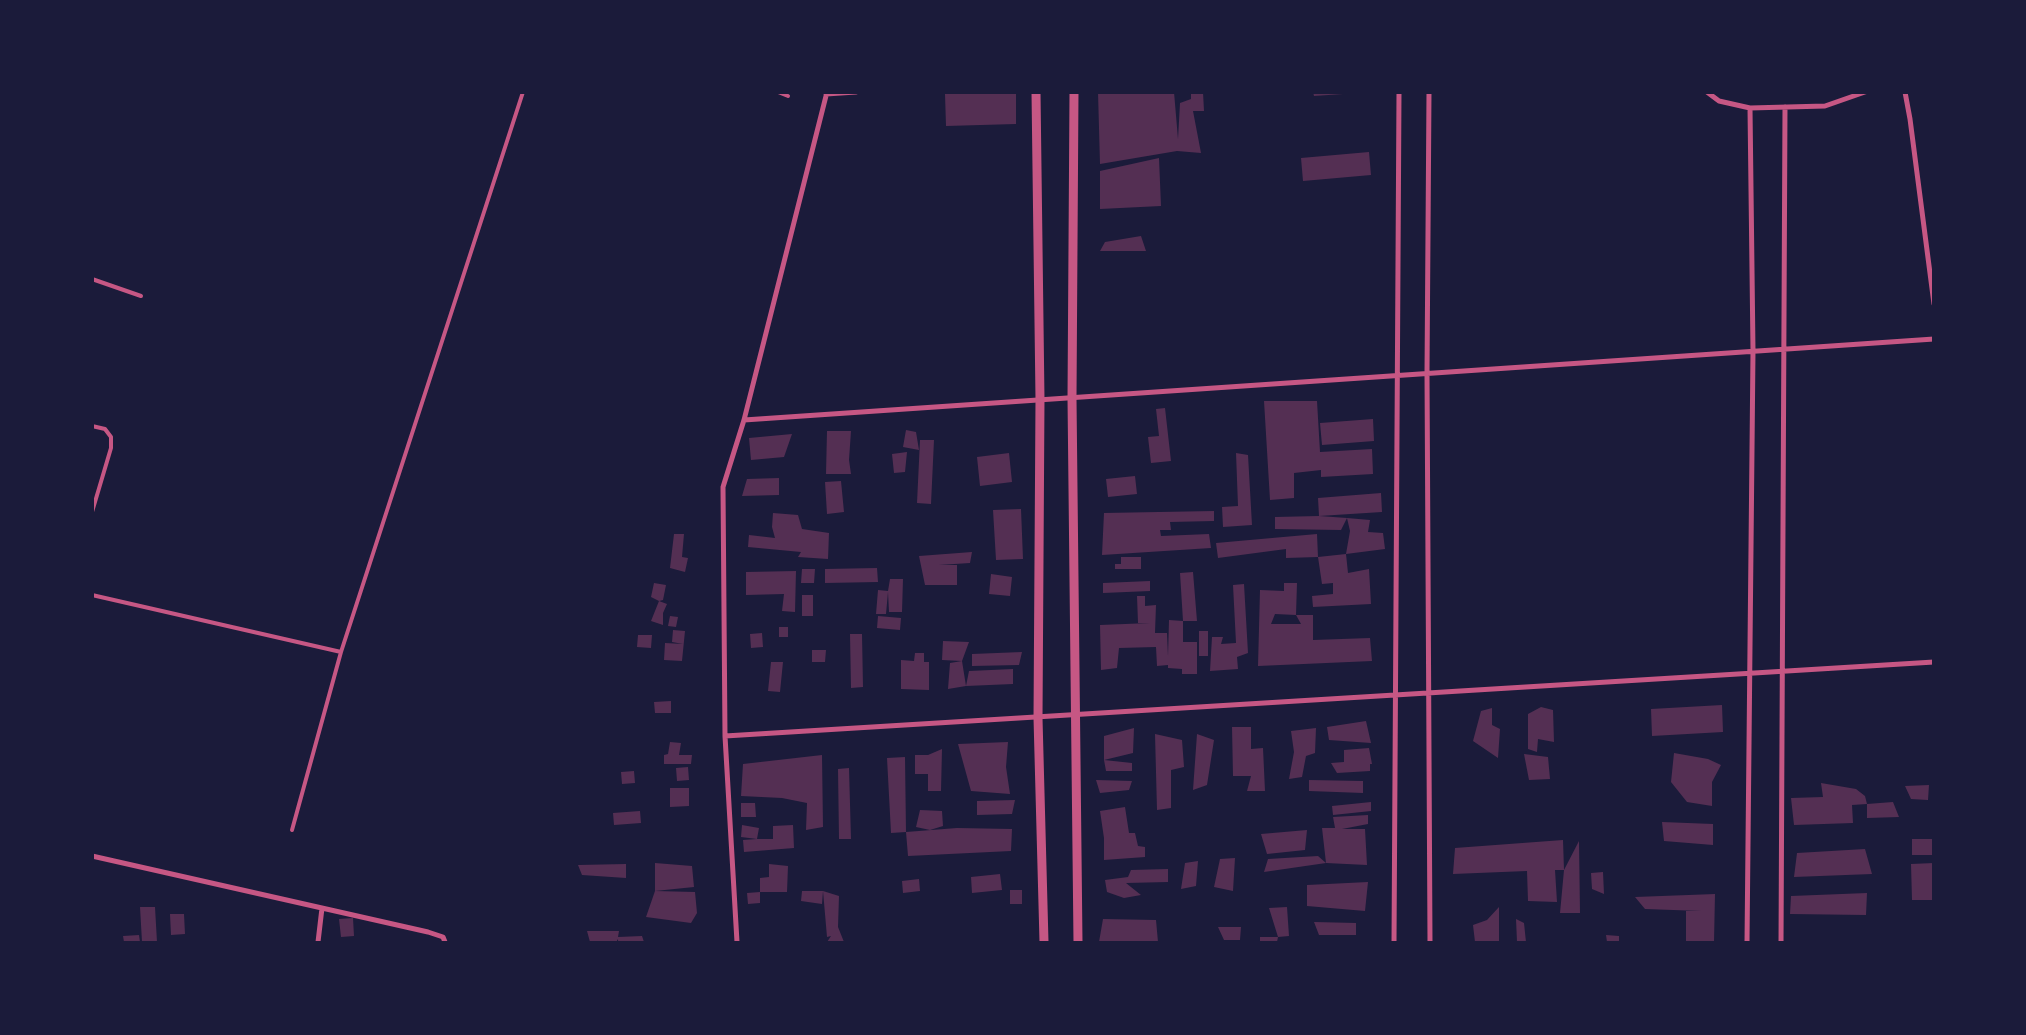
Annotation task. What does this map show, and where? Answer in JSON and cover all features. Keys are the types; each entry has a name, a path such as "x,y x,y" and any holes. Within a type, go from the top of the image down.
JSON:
{"street":[{"path":"737,942 725,736 722,487 744,420 826,93 856,92"},
{"path":"1036,92 1040,400 1038,718 1044,942"},
{"path":"1074,92 1072,398 1078,942"},
{"path":"1394,942 1399,92"},
{"path":"1429,92 1427,373 1430,942"},
{"path":"1707,92 1719,101 1750,108 1824,106 1865,92"},
{"path":"1905,92 1934,304"},
{"path":"1781,942 1785,107"},
{"path":"1748,942 1753,351 1750,108"},
{"path":"744,420 1934,339"},
{"path":"725,736 1075,717 1934,662"},
{"path":"92,856 322,908 444,940"},
{"path":"318,942 322,908"}],"lane":[{"path":"292,830 341,652 523,92"},
{"path":"778,92 788,96"},
{"path":"92,279 141,296"},
{"path":"92,426 105,429 111,437 92,512"},
{"path":"92,595 341,652"}],"building":[{"path":"1098,92 1174,92 1178,139 1180,103 1191,99 1191,92 1203,92 1204,111 1193,111 1201,153 1177,151 1100,164"},
{"path":"1313,92 1343,92 1343,94 1314,96"},
{"path":"1016,93 1016,124 946,126 945,94"},
{"path":"1369,152 1371,175 1303,181 1301,158"},
{"path":"1159,158 1161,206 1100,209 1100,171"},
{"path":"1141,236 1146,251 1100,251 1105,242"},
{"path":"1264,401 1317,401 1320,452 1372,449 1373,474 1321,477 1321,470 1294,473 1294,498 1270,500"},
{"path":"1165,408 1171,461 1151,463 1148,437 1159,436 1156,409"},
{"path":"1373,419 1374,441 1322,445 1320,423"},
{"path":"906,430 916,432 919,450 903,447"},
{"path":"827,431 851,431 849,460 851,474 826,474"},
{"path":"792,434 784,457 751,460 749,438"},
{"path":"920,440 934,440 931,504 917,503"},
{"path":"907,452 905,472 894,473 892,454"},
{"path":"1009,453 1012,482 980,486 977,457"},
{"path":"1236,453 1248,455 1252,525 1223,527 1222,507 1238,506"},
{"path":"1135,476 1137,494 1108,497 1106,479"},
{"path":"779,478 779,495 742,496 747,479"},
{"path":"841,481 844,512 827,514 825,482"},
{"path":"1381,493 1382,512 1319,516 1318,498"},
{"path":"1021,509 1023,559 996,560 993,510"},
{"path":"1214,511 1214,521 1170,522 1171,530 1160,530 1161,536 1209,534 1211,548 1102,555 1104,513"},
{"path":"773,513 798,515 802,529 829,533 828,559 798,557 801,552 748,547 749,535 775,538 772,527"},
{"path":"1319,516 1347,518 1341,530 1275,529 1275,517"},
{"path":"1347,518 1370,520 1368,532 1383,533 1385,549 1346,554 1350,531"},
{"path":"674,534 684,534 682,557 688,558 685,572 670,568"},
{"path":"1317,534 1318,557 1286,558 1286,549 1218,558 1216,543"},
{"path":"972,552 970,563 939,565 957,565 957,585 925,585 919,556"},
{"path":"1346,554 1348,573 1369,569 1371,604 1313,607 1312,596 1333,594 1333,583 1322,584 1318,557"},
{"path":"1121,557 1141,557 1141,569 1115,569 1115,564 1121,564"},
{"path":"877,568 878,582 825,583 825,569"},
{"path":"802,569 815,569 814,583 801,583"},
{"path":"796,571 795,612 782,611 784,594 746,595 746,572"},
{"path":"1193,572 1197,621 1183,621 1180,573"},
{"path":"991,574 1012,577 1010,596 989,594"},
{"path":"890,579 903,579 902,612 889,612 888,592 886,614 876,614 878,590 888,591"},
{"path":"1150,581 1150,591 1103,593 1103,583"},
{"path":"654,583 666,585 663,600 659,601 651,597"},
{"path":"1284,583 1297,583 1296,615 1313,615 1313,640 1370,638 1372,661 1258,666 1260,590 1284,591","holes":["1275,614 1296,615 1301,624 1271,624"]},
{"path":"1244,584 1248,653 1237,657 1238,669 1210,671 1212,637 1223,637 1221,644 1236,643 1233,585"},
{"path":"802,595 813,595 813,616 802,616"},
{"path":"1137,596 1145,596 1145,606 1156,605 1155,633 1167,633 1168,656 1169,620 1183,621 1183,642 1197,642 1197,674 1182,674 1182,669 1168,668 1168,665 1157,666 1156,647 1119,648 1117,668 1101,670 1100,625 1150,623 1138,623"},
{"path":"659,601 667,604 663,613 663,625 651,621"},
{"path":"670,616 678,617 676,627 668,626"},
{"path":"878,616 901,618 900,630 877,628"},
{"path":"779,627 788,627 788,637 779,637"},
{"path":"673,630 685,631 682,661 664,660 665,643 683,644 672,642"},
{"path":"1199,631 1208,631 1208,656 1199,656"},
{"path":"762,633 763,647 751,648 750,634"},
{"path":"850,634 862,634 863,687 851,688"},
{"path":"638,635 652,635 651,648 637,647"},
{"path":"943,641 969,642 962,661 942,660"},
{"path":"812,650 826,650 825,662 812,662"},
{"path":"1022,652 1019,665 972,666 972,654"},
{"path":"915,653 924,653 924,662 929,662 929,690 901,689 901,660 914,661"},
{"path":"962,661 966,686 948,689 950,663"},
{"path":"771,662 783,662 780,692 768,691"},
{"path":"1013,669 1013,684 966,686 969,671"},
{"path":"671,701 671,713 655,713 654,702"},
{"path":"1722,705 1723,732 1652,736 1651,709"},
{"path":"1541,707 1553,710 1554,742 1538,739 1537,752 1528,749 1528,714"},
{"path":"1492,708 1492,725 1500,729 1498,758 1473,741 1481,711"},
{"path":"1366,721 1371,743 1329,740 1327,727"},
{"path":"1232,727 1251,727 1251,749 1263,748 1265,791 1247,791 1251,776 1233,776"},
{"path":"1134,728 1133,753 1104,760 1104,736"},
{"path":"1316,728 1315,753 1306,756 1302,777 1289,779 1294,752 1291,731"},
{"path":"1155,734 1182,740 1184,767 1171,770 1171,808 1157,810"},
{"path":"1197,734 1214,740 1207,785 1193,790"},
{"path":"670,742 681,743 679,755 692,755 691,764 664,764 664,755 668,754"},
{"path":"1008,742 1006,767 1010,794 971,791 958,744"},
{"path":"1369,748 1372,764 1370,764 1370,771 1337,773 1331,763 1344,762 1344,750"},
{"path":"942,749 941,791 928,791 928,774 915,774 915,755 928,755"},
{"path":"1674,753 1708,759 1721,765 1712,782 1712,806 1687,802 1671,782"},
{"path":"1524,754 1548,757 1550,779 1529,780"},
{"path":"822,755 823,827 806,830 807,803 782,798 741,796 743,764"},
{"path":"905,757 906,832 891,833 887,758"},
{"path":"1104,760 1132,763 1132,771 1106,771"},
{"path":"688,767 689,780 677,781 676,768"},
{"path":"849,768 851,839 839,839 838,769"},
{"path":"634,771 635,783 622,784 621,772"},
{"path":"1096,780 1132,781 1129,790 1100,793"},
{"path":"1309,780 1363,781 1363,793 1309,791"},
{"path":"1821,783 1856,789 1865,796 1867,804 1852,805 1853,823 1794,825 1791,798 1823,797"},
{"path":"1929,785 1928,800 1911,799 1905,786"},
{"path":"670,788 689,788 689,806 670,807"},
{"path":"1015,800 1012,814 977,815 977,801"},
{"path":"1371,802 1371,811 1333,815 1332,806"},
{"path":"1893,802 1899,817 1867,818 1867,804"},
{"path":"741,803 755,803 756,817 741,817"},
{"path":"1125,807 1129,833 1135,833 1138,846 1145,847 1145,857 1104,860 1104,838 1100,811"},
{"path":"920,810 942,811 943,826 930,830 916,827"},
{"path":"640,811 641,823 614,825 613,813"},
{"path":"1368,815 1368,824 1342,829 1365,829 1367,865 1326,863 1322,828 1335,828 1333,817"},
{"path":"1662,822 1713,824 1713,845 1664,841"},
{"path":"742,825 759,828 757,839 741,837"},
{"path":"793,825 794,848 744,852 743,840 773,839 773,826"},
{"path":"957,828 1012,829 1011,851 908,856 906,832"},
{"path":"1307,830 1305,850 1267,854 1261,834"},
{"path":"1912,839 1934,839 1934,855 1912,855"},
{"path":"1563,840 1564,870 1555,870 1557,902 1528,901 1527,871 1453,874 1455,848"},
{"path":"1579,841 1580,913 1560,913 1564,870"},
{"path":"1865,849 1872,874 1794,877 1797,853"},
{"path":"1318,856 1326,863 1264,872 1268,859"},
{"path":"1235,858 1233,891 1214,887 1220,859"},
{"path":"1198,861 1196,886 1181,889 1185,863"},
{"path":"655,863 692,866 694,887 655,891"},
{"path":"1934,863 1934,900 1912,900 1911,864"},
{"path":"626,864 626,878 582,875 578,865"},
{"path":"769,864 788,866 787,892 760,892 760,878 769,877"},
{"path":"1168,869 1168,882 1126,883 1141,895 1124,898 1107,892 1105,880 1128,877 1131,870"},
{"path":"1603,872 1604,894 1592,889 1591,873"},
{"path":"1000,874 1002,890 972,893 971,877"},
{"path":"919,879 920,891 903,893 902,881"},
{"path":"1368,882 1365,911 1307,906 1307,885"},
{"path":"1010,890 1022,890 1022,904 1010,904"},
{"path":"655,891 695,892 697,913 691,923 646,917"},
{"path":"802,891 823,891 822,904 801,901"},
{"path":"823,891 839,896 838,927 844,942 827,942 831,936 827,937"},
{"path":"760,892 760,903 748,904 747,893"},
{"path":"1867,893 1866,915 1790,914 1791,896"},
{"path":"1715,894 1714,942 1686,942 1686,911 1701,911 1645,909 1635,897"},
{"path":"140,907 155,907 157,942 142,942"},
{"path":"1287,907 1289,936 1278,937 1269,908"},
{"path":"1499,907 1499,942 1475,942 1473,925 1487,920"},
{"path":"170,914 184,914 185,934 171,935"},
{"path":"353,918 354,936 341,937 339,919"},
{"path":"1103,919 1156,920 1158,942 1099,942"},
{"path":"1516,919 1524,923 1526,942 1517,942"},
{"path":"1314,922 1356,923 1356,935 1319,935"},
{"path":"1218,927 1241,927 1240,940 1224,940"},
{"path":"587,931 619,931 618,937 642,936 644,942 619,942 617,939 617,942 590,942"},
{"path":"139,935 140,942 124,942 123,936"},
{"path":"1606,935 1619,936 1619,942 1607,942"},
{"path":"1260,937 1278,937 1277,942 1260,942"}]}
